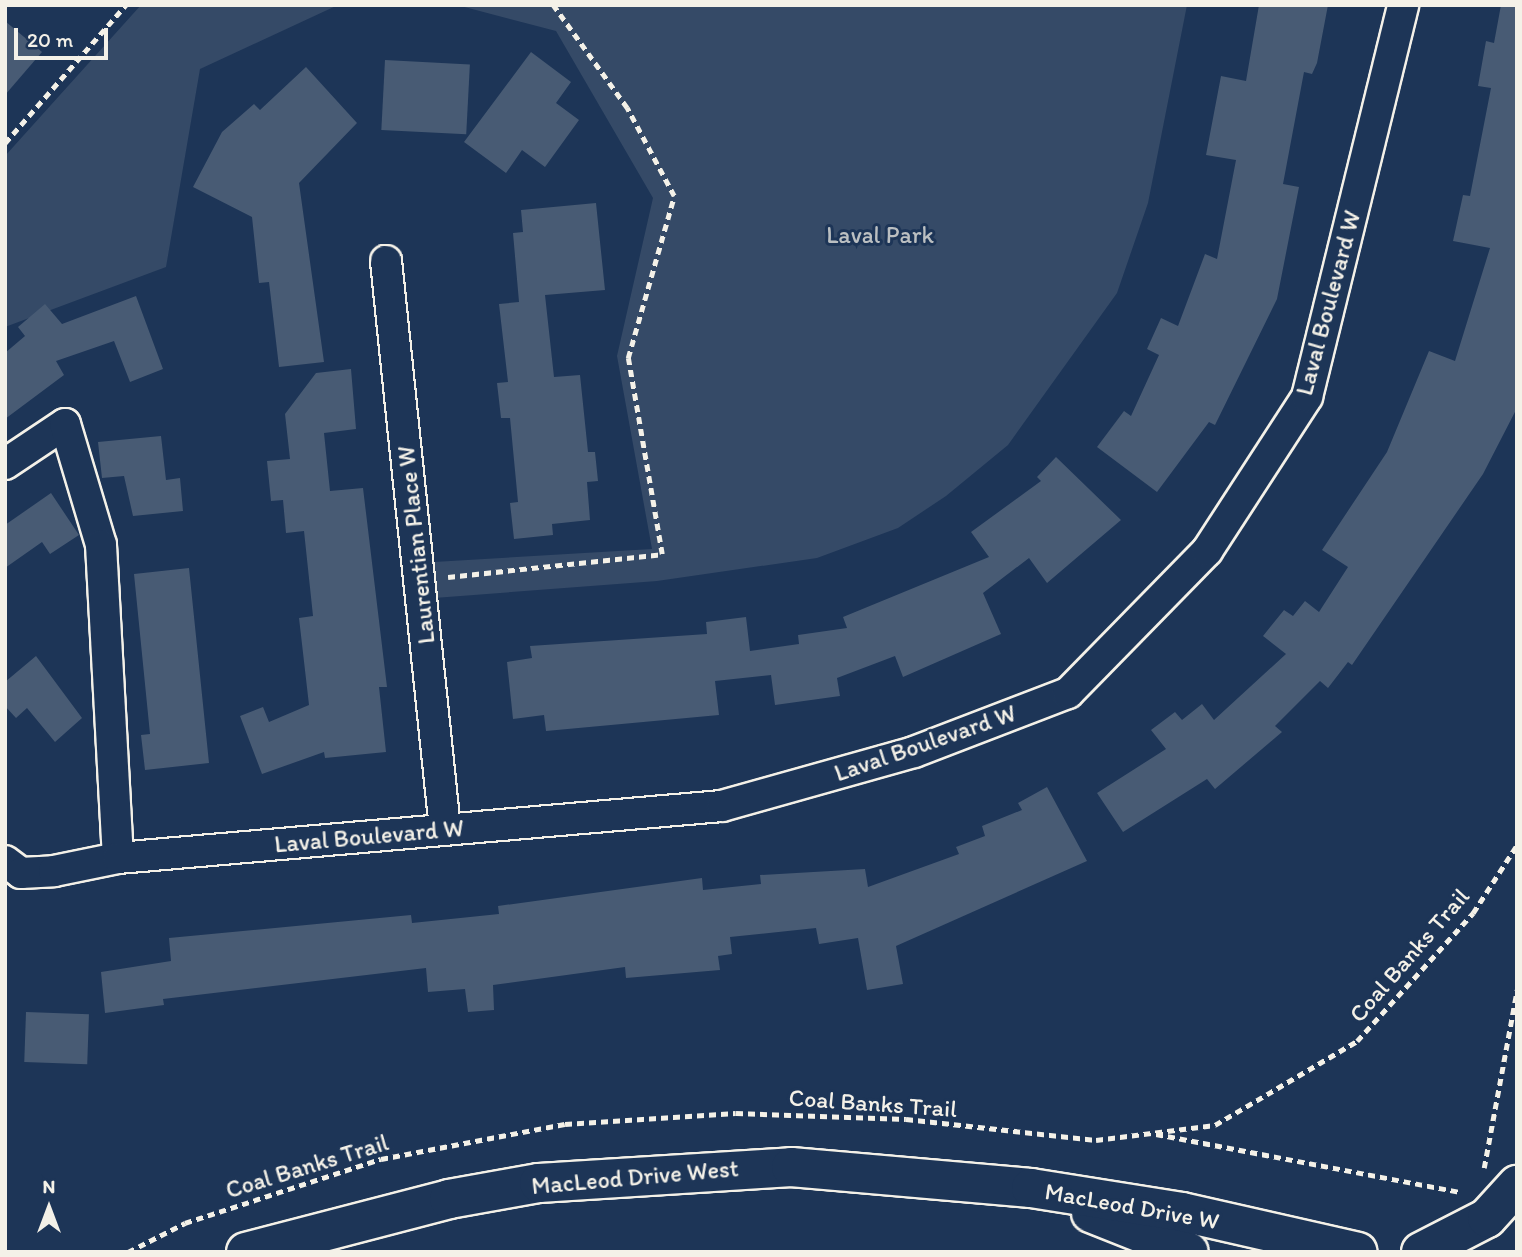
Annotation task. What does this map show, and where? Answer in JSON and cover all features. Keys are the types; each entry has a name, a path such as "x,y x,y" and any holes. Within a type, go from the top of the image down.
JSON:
{"main road":[{"name":"MacLeod Drive West","path":"246,1252 449,1199 621,1174 804,1167 1031,1188"},
{"path":"1421,1252 1487,1218 1499,1183"},
{"name":"MacLeod Drive W","path":"1031,1188 1189,1252"},
{"name":"MacLeod Drive W","path":"1031,1188 1182,1212 1358,1252"}],"street":[{"name":"Laval Boulevard W","path":"5,861 21,873 118,859 722,806 914,752 1068,693 1207,551 1307,397 1403,5"},
{"name":"Laurentian Place W","path":"386,261 445,829"},
{"path":"5,464 65,424 101,545 118,859"}],"path":[{"path":"5,144 126,5"},
{"path":"419,580 662,554 628,358 674,197 627,108 553,5"},
{"name":"Coal Banks Trail","path":"128,1252 185,1223 381,1159 565,1124 736,1113 906,1119 1097,1140 1216,1125 1357,1041 1473,913 1517,845"},
{"path":"1499,1183 1517,990"},
{"path":"1152,1133 1467,1193"}],"green space":[{"path":"141,5 338,5 200,69 166,267 5,327 5,156"},
{"name":"Laval Park","path":"457,5 1187,5 1148,203 1117,293 1008,445 946,496 898,528 817,558 657,581 421,599 417,563 652,549 617,356 653,198 556,31"}],"building":[{"path":"1259,5 1328,5 1317,63 1312,74 1304,72 1283,184 1299,187 1277,299 1215,425 1209,422 1157,492 1097,447 1124,411 1131,416 1159,355 1147,349 1161,318 1178,326 1205,254 1217,259 1236,160 1206,155 1221,76 1246,81"},
{"path":"1501,5 1517,5 1517,408 1483,474 1352,665 1348,662 1328,688 1320,681 1275,726 1282,732 1215,789 1207,779 1123,832 1097,793 1166,749 1151,730 1175,712 1182,720 1202,704 1214,720 1286,654 1263,636 1284,610 1293,616 1305,601 1319,612 1348,567 1322,550 1387,452 1429,351 1455,361 1490,248 1453,241 1463,195 1470,196 1491,88 1478,86 1486,41 1494,43"},
{"path":"5,21 42,52 5,95"},
{"path":"531,52 571,82 556,103 579,120 545,167 522,150 506,173 464,142"},
{"path":"385,60 470,64 466,134 381,130"},
{"path":"306,67 357,123 299,183 324,362 279,367 269,282 259,283 252,217 193,187 222,132 254,104 260,110"},
{"path":"596,203 605,290 545,295 554,377 580,375 588,452 595,452 598,481 587,482 590,520 552,524 553,535 514,539 510,503 518,502 510,418 501,418 497,383 508,382 499,304 519,302 513,233 523,232 521,210"},
{"path":"136,296 163,369 130,382 114,341 56,361 64,375 5,419 5,353 25,336 18,327 45,304 62,324"},
{"path":"351,369 356,429 324,433 330,491 363,488 387,687 379,687 386,752 325,758 324,752 262,774 240,716 263,707 269,722 309,705 299,618 313,616 304,531 286,533 283,500 271,501 267,461 290,459 285,414 316,373"},
{"path":"161,436 166,480 180,478 183,511 133,516 124,476 102,478 98,442"},
{"path":"1056,457 1121,520 1047,583 1029,558 983,593 1001,634 903,677 895,656 837,678 840,696 775,705 771,675 715,681 719,715 546,731 544,715 513,719 507,662 532,658 530,646 707,634 706,622 746,617 750,651 799,644 798,635 847,628 843,617 989,557 971,532 1041,481 1037,477"},
{"path":"51,493 79,535 50,554 42,542 5,568 5,525"},
{"path":"189,568 209,763 145,770 141,735 150,734 134,574"},
{"path":"36,656 82,718 55,742 27,708 16,718 5,706 5,682"},
{"path":"1047,787 1087,861 896,946 903,984 867,990 858,938 819,944 816,928 730,937 732,954 718,956 720,970 626,978 625,967 493,985 494,1010 468,1012 465,989 428,992 426,968 163,999 164,1005 105,1013 101,972 171,961 169,938 411,915 412,923 499,914 498,906 702,878 703,890 761,884 760,875 865,869 868,887 959,854 956,847 985,836 982,826 1022,810 1018,803"},
{"path":"26,1012 89,1014 87,1064 24,1062"}]}
